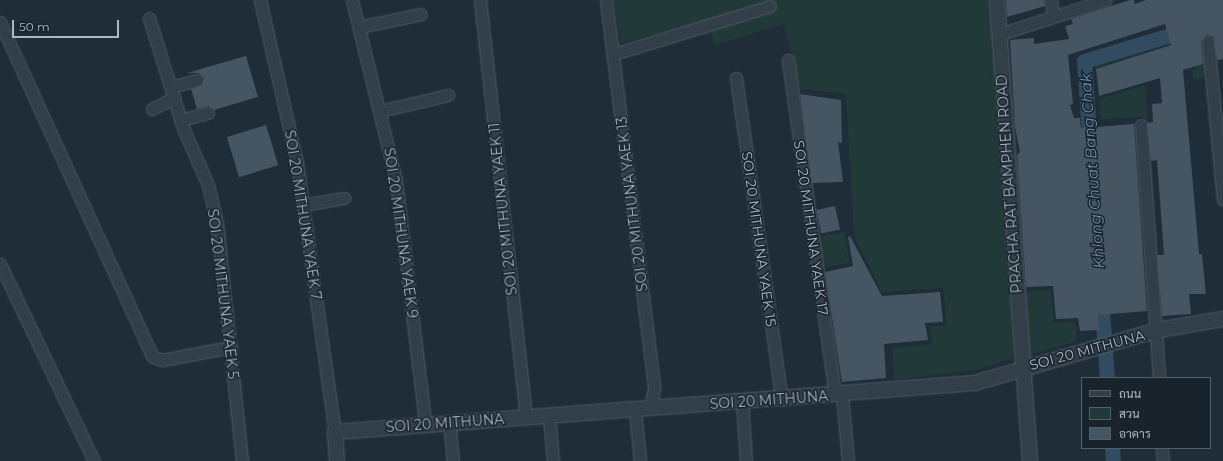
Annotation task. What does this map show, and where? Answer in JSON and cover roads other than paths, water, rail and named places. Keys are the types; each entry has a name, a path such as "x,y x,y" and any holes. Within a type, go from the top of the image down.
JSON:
{"street":[{"name":"SOI 20 MITHUNA YAEK 7","path":"260,0 303,205 335,432"},
{"name":"SOI 20 MITHUNA YAEK 9","path":"352,0 396,181 425,422"},
{"name":"SOI 20 MITHUNA YAEK 11","path":"480,0 526,418"},
{"name":"SOI 20 MITHUNA YAEK 13","path":"606,0 614,54 654,388 650,409"},
{"name":"PRACHA RAT BAMPHEN ROAD","path":"998,0 1021,368 1030,461"},
{"path":"1051,0 1053,17"},
{"path":"1000,34 1106,0"},
{"path":"614,54 770,6"},
{"path":"359,27 421,14"},
{"name":"SOI 20 MITHUNA YAEK 5","path":"150,18 181,120 208,185 217,223 242,461"},
{"path":"0,22 153,357 162,360 231,347"},
{"path":"1208,41 1223,199"},
{"name":"SOI 20 MITHUNA YAEK 17","path":"788,60 848,461"},
{"name":"SOI 20 MITHUNA YAEK 15","path":"736,78 782,400"},
{"path":"152,109 173,92 197,80"},
{"path":"380,111 448,95"},
{"path":"181,120 208,112"},
{"path":"1141,125 1158,330 1159,377"},
{"path":"303,205 344,198"},
{"path":"0,264 94,461"},
{"name":"SOI 20 MITHUNA","path":"335,432 425,422 526,418 782,400 975,383 1021,368 1084,352 1158,330 1223,319"},
{"path":"742,402 746,461"},
{"path":"636,410 640,461"},
{"path":"549,416 552,461"},
{"path":"449,421 453,461"},
{"path":"335,432 337,461"},
{"path":"1162,449 1163,461"}],"waterway":[{"name":"Khlong Chuat Bang Chak","path":"1090,148 1084,61 1223,19"},
{"name":"Khlong Chuat Bang Chak","path":"1101,295 1107,377"},
{"name":"Khlong Chuat Bang Chak","path":"1112,449 1113,461"}]}
